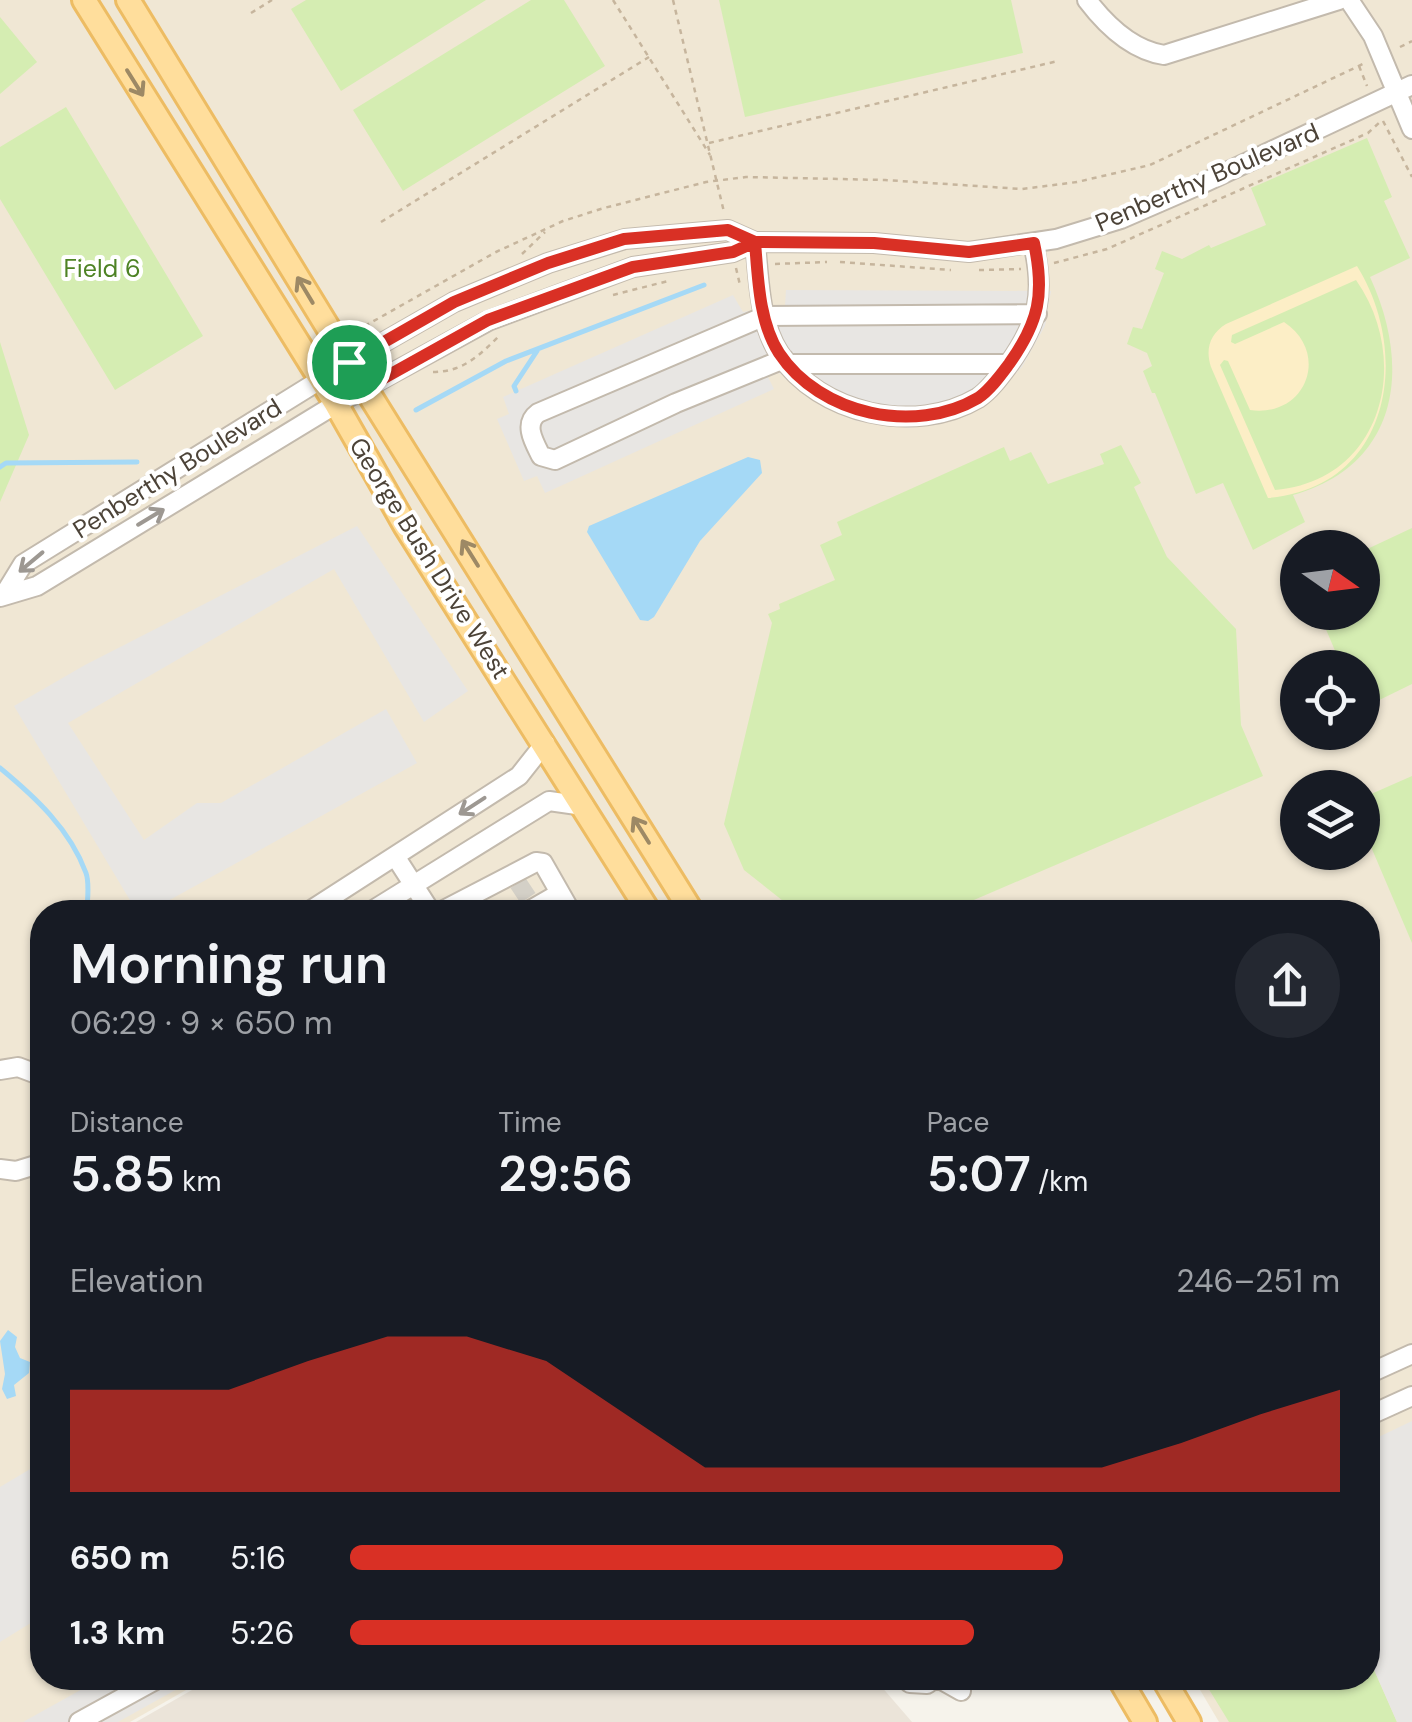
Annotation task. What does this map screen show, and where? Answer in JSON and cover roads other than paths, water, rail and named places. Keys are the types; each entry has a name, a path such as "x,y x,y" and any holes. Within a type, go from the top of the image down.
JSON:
{"main road":[{"name":"George Bush Drive West","path":"84,0 336,404 406,527 642,900"},
{"name":"George Bush Drive West","path":"128,0 685,900"},
{"path":"1126,1690 1145,1722"},
{"path":"1170,1690 1189,1722"}],"street":[{"path":"1087,0 1129,42 1164,55 1339,0"},
{"path":"1349,0 1404,89 1412,129"},
{"name":"Penberthy Boulevard","path":"2,596 24,564 320,379 454,302 548,263 624,239 728,230 755,242 874,243 969,252 1056,240 1121,218 1404,89"},
{"name":"Penberthy Boulevard","path":"2,596 37,586 336,404 488,320 633,267 733,252 755,242"},
{"path":"755,242 765,316 786,362 814,388 839,402 867,412 904,417 946,412 980,397 1027,340 1037,314 1040,284 1034,243"},
{"path":"1009,364 786,362 676,403 555,460 546,460 539,453 529,424 538,413 765,316 1037,314"},
{"path":"327,900 519,776 545,744"},
{"path":"390,900 549,801 584,806"},
{"path":"395,856 424,900"},
{"path":"560,893 524,895 536,862 543,863 564,900"},
{"path":"0,1070 18,1068 30,1072"},
{"path":"0,1168 16,1171 30,1167"},
{"path":"1380,1369 1412,1354"},
{"path":"1380,1411 1412,1396"},
{"path":"79,1722 137,1690"},
{"path":"943,1690 957,1696"}],"water":[{"path":"748,457 760,460 762,473 700,541 654,617 640,620 587,532 589,526"},
{"path":"8,1330 17,1337 15,1347 20,1358 30,1362 29,1373 14,1385 16,1396 7,1399 2,1389 5,1374 0,1341"}],"waterway":[{"path":"416,410 506,361 704,285"},
{"path":"516,391 514,386 537,351"},
{"path":"0,467 6,463 137,462"},
{"path":"0,768 38,802 71,842 87,877 87,900"}],"tunnel":[{"path":"518,883 528,898"}],"park label":[{"name":"Field 6","path":"102,268"}]}
